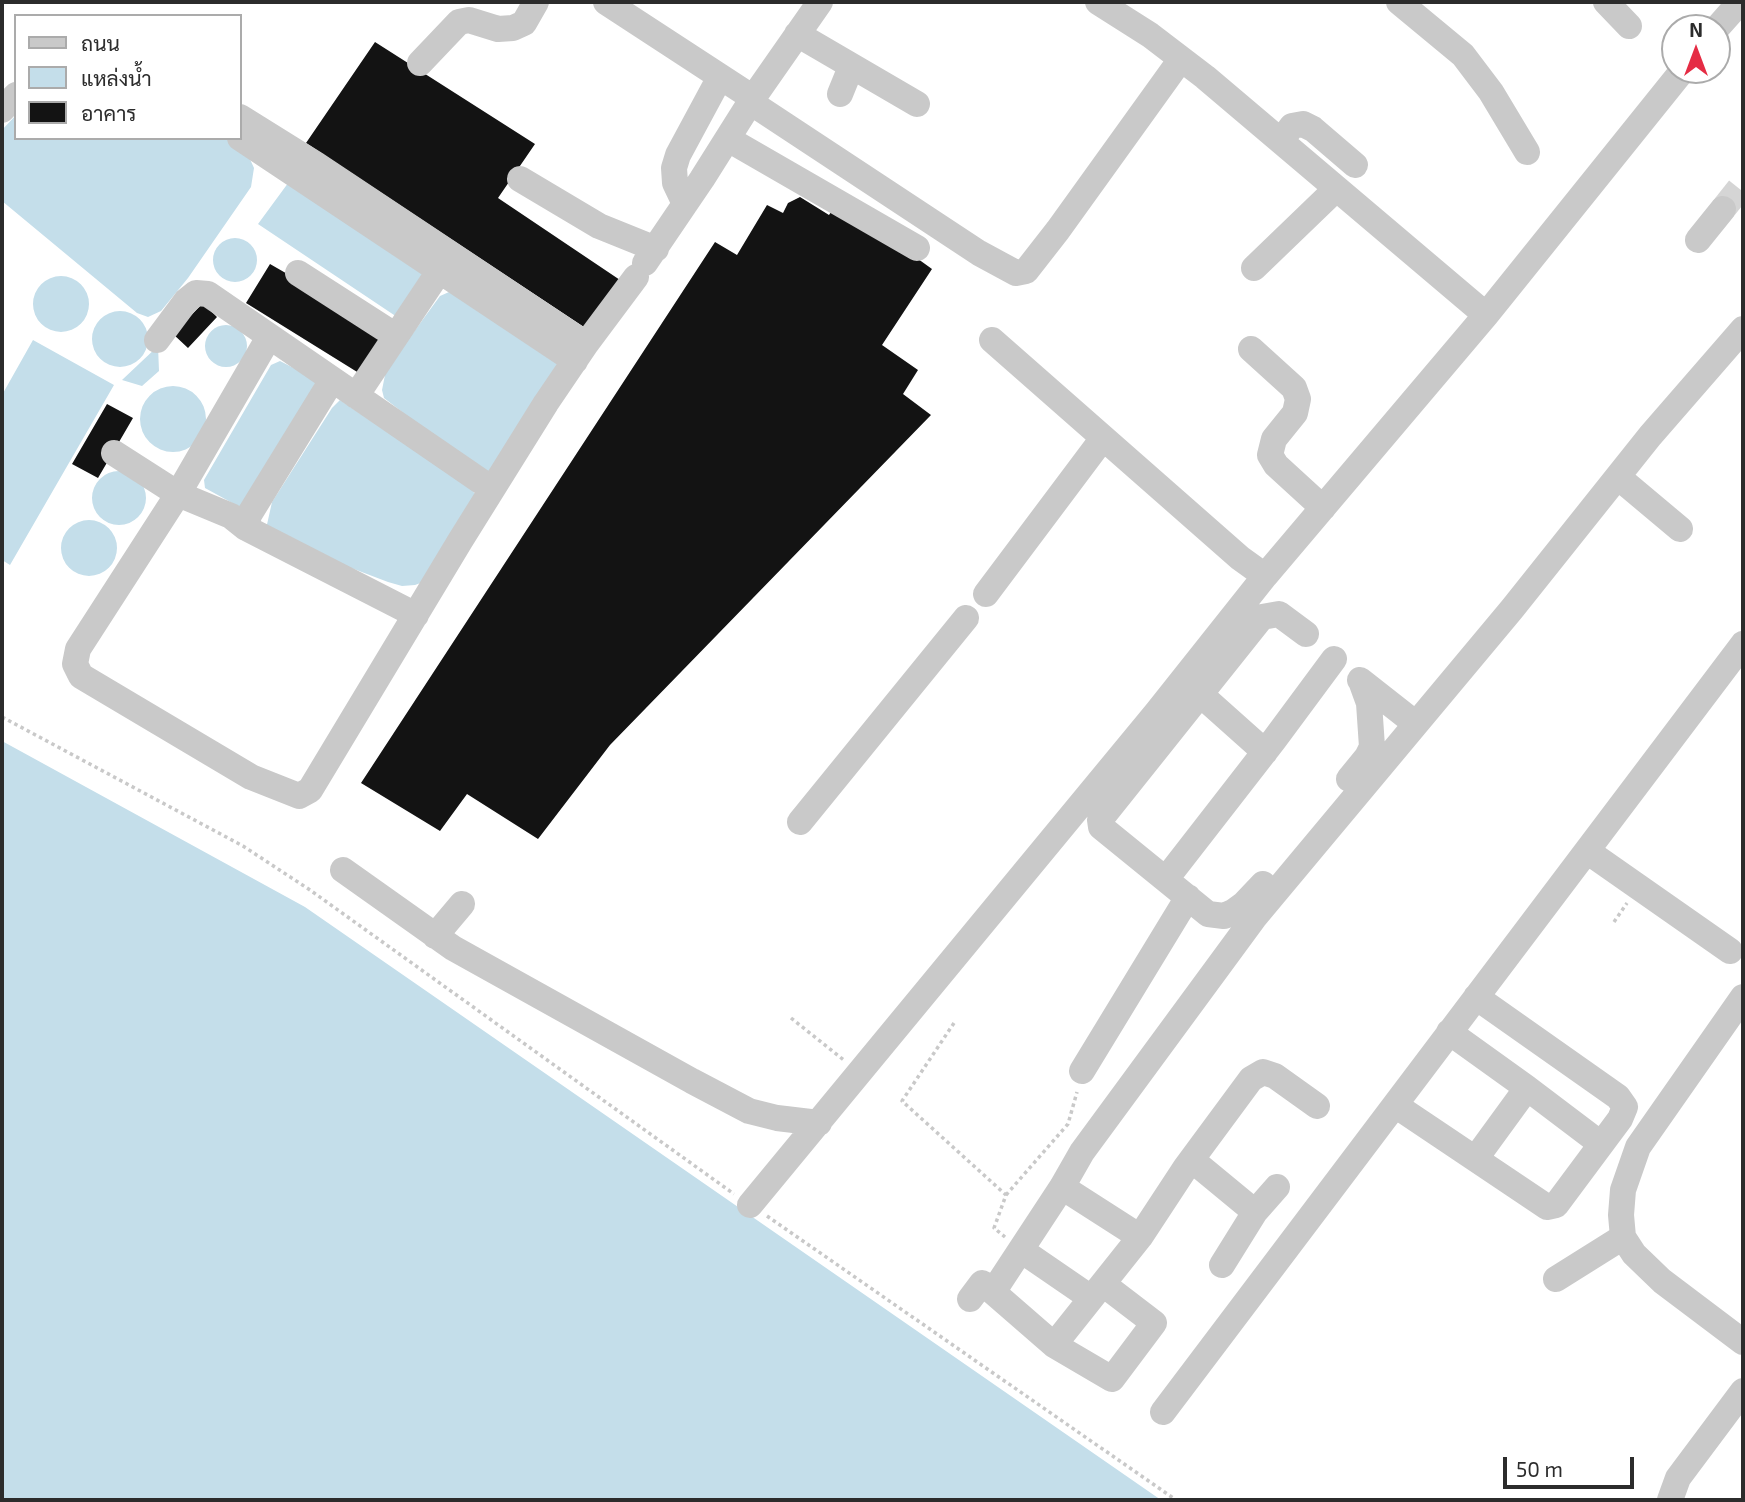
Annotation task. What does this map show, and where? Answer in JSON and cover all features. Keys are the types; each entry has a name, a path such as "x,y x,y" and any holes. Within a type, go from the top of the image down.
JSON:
{"street":[{"path":"420,63 459,22 469,20 498,29 513,29 524,23 536,2"},
{"path":"269,337 178,494 78,649 75,664 81,676 251,777 299,796 310,790 492,489 581,352 646,263 752,100 820,2"},
{"path":"1399,2 1463,55 1492,92 1527,152"},
{"path":"1606,2 1629,26"},
{"path":"617,5 979,253 1016,273 1026,271 1058,230 1181,58"},
{"path":"1111,5 1282,141 1486,314"},
{"path":"797,34 917,104"},
{"path":"839,94 851,67"},
{"path":"685,204 675,183 674,168 678,155 720,77"},
{"path":"759,1192 819,1123 1157,712 1265,576 1486,314 1672,84"},
{"path":"2,110 14,97"},
{"path":"242,118 317,165 581,352"},
{"path":"1282,141 1292,127 1303,124 1354,165"},
{"path":"242,139 440,270 581,352"},
{"path":"728,139 917,248"},
{"path":"520,179 599,226 646,263"},
{"path":"1254,268 1336,189"},
{"path":"1698,240 1723,209"},
{"path":"356,396 440,270"},
{"path":"298,272 396,335"},
{"path":"157,340 186,301 196,293 208,294 492,489"},
{"path":"1021,1250 1154,1323 1112,1380 982,1296 1021,1250 1082,1152 1254,918 1743,329"},
{"path":"992,340 1240,558 1265,576"},
{"path":"1251,349 1294,388 1298,399 1295,413 1274,439 1270,455 1276,465 1323,508"},
{"path":"246,528 249,515 332,380"},
{"path":"986,594 1103,439"},
{"path":"114,453 178,494 232,516 246,528 415,615"},
{"path":"1618,477 1680,528"},
{"path":"1334,658 1368,703 1372,747 1367,757 1244,904 1233,912 1216,916 1208,914 1101,827 1100,820 1262,617 1279,614 1334,658 1416,724"},
{"path":"800,822 967,618"},
{"path":"1163,1412 1743,644"},
{"path":"1166,879 1334,658"},
{"path":"1200,694 1265,752"},
{"path":"1587,851 1730,951"},
{"path":"343,870 453,948 692,1082 749,1111 777,1118 819,1123"},
{"path":"1082,1071 1188,897"},
{"path":"435,936 462,904"},
{"path":"1395,1105 1547,1207 1556,1205 1620,1119 1625,1107 1618,1097 1475,997"},
{"path":"1743,997 1638,1147 1623,1190 1621,1215 1623,1237 1634,1254 1662,1281 1743,1342"},
{"path":"1449,1032 1601,1144"},
{"path":"1054,1345 1140,1237 1251,1079 1263,1072 1275,1076 1317,1106"},
{"path":"1476,1158 1527,1088"},
{"path":"1192,1160 1255,1212"},
{"path":"1062,1187 1140,1237"},
{"path":"1222,1265 1255,1212 1277,1187"},
{"path":"1556,1279 1623,1237"},
{"path":"1670,1500 1678,1478 1743,1391"}],"path":[{"path":"2,717 243,846 310,890 506,1033 759,1192 1176,1500"},
{"path":"791,1018 860,1073"},
{"path":"954,1023 902,1101 1006,1195"},
{"path":"1021,1250 994,1228 1006,1195 1068,1124 1082,1071"}],"water":[{"path":"14,117 14,140 233,140 249,157 254,168 251,187 188,278 161,311 148,317 137,313 2,201 2,130"},
{"path":"294,175 428,266 397,317 258,224"},
{"path":"235,238 244,239 251,244 256,251 256,269 251,276 244,281 235,282 226,281 219,276 214,269 213,260 214,251 219,244 226,239"},
{"path":"61,276 72,278 81,284 87,293 87,315 81,324 72,330 61,332 50,330 41,324 35,315 33,304 35,293 41,284 50,278"},
{"path":"449,292 561,361 503,463 487,472 476,469 384,398 382,390 386,370 440,296"},
{"path":"120,311 131,313 140,319 146,328 146,350 140,359 131,365 120,367 109,365 100,359 94,350 92,339 94,328 100,319 109,313"},
{"path":"226,325 241,331 247,346 241,361 226,367 211,361 205,346 211,331"},
{"path":"33,340 114,385 10,565 2,560 2,395"},
{"path":"158,346 159,371 142,386 122,380"},
{"path":"280,361 317,380 245,510 205,488 204,480 271,365"},
{"path":"167,386 179,386 191,391 201,401 206,419 204,432 191,447 179,452 167,452 155,447 145,437 140,425 140,413 145,401 155,391"},
{"path":"340,400 476,495 426,581 402,586 388,582 275,539 266,529 272,502 332,408"},
{"path":"124,471 134,475 142,483 146,498 142,513 134,521 114,525 104,521 96,513 92,493 96,483 104,475"},
{"path":"89,520 100,522 109,528 115,537 115,559 109,568 100,574 89,576 78,574 69,568 63,559 61,548 63,537 69,528 78,522"},
{"path":"2,741 305,907 1161,1500 2,1500"}],"building":[{"path":"375,42 535,144 498,198 620,280 587,329 306,143"},
{"path":"800,197 829,215 833,209 850,210 932,269 882,345 918,370 903,394 931,415 610,745 538,839 467,794 440,831 361,783 715,242 737,255 767,205 783,213 788,203"},
{"path":"270,264 310,287 384,338 362,375 246,303"},
{"path":"203,303 217,317 188,348 173,334"},
{"path":"107,404 133,418 98,478 72,464"}],"tunnel":[{"path":"1723,209 1743,184"}]}
